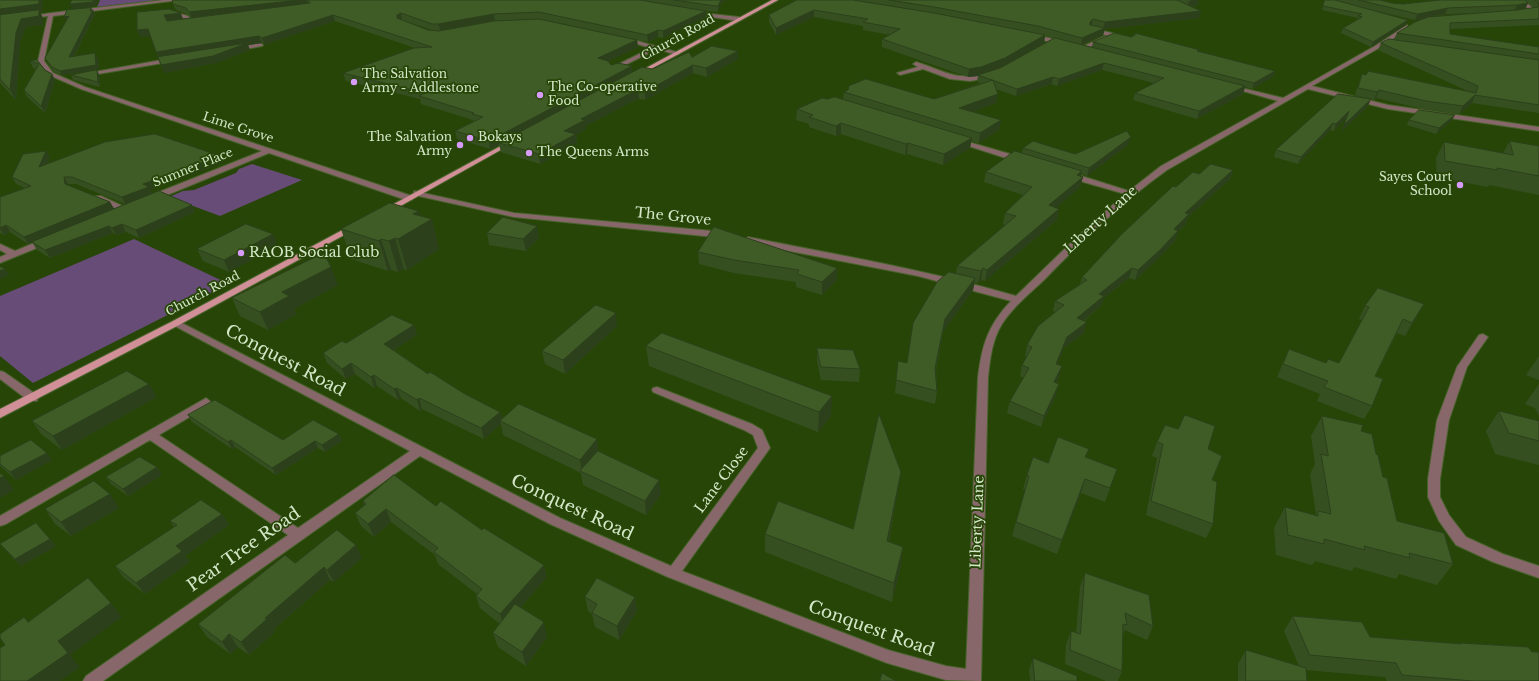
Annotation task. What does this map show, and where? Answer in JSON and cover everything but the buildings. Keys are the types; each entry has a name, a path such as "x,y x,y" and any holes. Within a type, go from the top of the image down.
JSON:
{"main road":[{"name":"Church Road","path":"633,77 776,0"},
{"path":"376,216 517,140"},
{"name":"Church Road","path":"0,414 176,324 362,223"}],"street":[{"path":"20,18 177,0"},
{"path":"1520,0 1532,9 1539,10"},
{"path":"157,2 155,5 157,7 186,17 189,21"},
{"path":"1514,14 1529,12 1532,9"},
{"path":"683,11 739,19"},
{"name":"Lime Grove","path":"51,14 41,62 51,74 60,79 121,102 270,150 409,198"},
{"path":"183,22 197,20"},
{"name":"Liberty Lane","path":"974,679 984,370 986,350 994,328 1018,300 1083,234 1129,193 1164,168 1385,42 1410,23"},
{"path":"1092,30 1130,40"},
{"path":"1083,48 1112,35"},
{"path":"1029,36 1069,44"},
{"path":"621,39 677,53"},
{"path":"1047,44 1053,41"},
{"path":"1385,42 1396,43"},
{"path":"229,50 260,45"},
{"path":"1076,46 1090,50"},
{"path":"613,69 655,48"},
{"path":"60,79 183,58"},
{"path":"916,64 958,79 974,79 994,72"},
{"path":"900,73 924,67"},
{"path":"1222,84 1284,100"},
{"path":"1307,87 1388,107 1539,129"},
{"path":"948,138 1032,163"},
{"name":"Sumner Place","path":"147,200 270,150"},
{"path":"1062,173 1129,193"},
{"name":"The Grove","path":"417,194 514,215 733,237 918,273 985,289 1018,300"},
{"path":"92,195 129,207 111,215"},
{"path":"0,260 51,239"},
{"path":"0,246 14,254"},
{"name":"Conquest Road","path":"176,324 555,521 673,573 887,656 946,673 974,679"},
{"path":"1483,337 1462,367 1443,420 1435,471 1434,497 1444,518 1461,541 1498,558 1539,572"},
{"path":"0,374 33,398"},
{"name":"Lane Close","path":"657,390 748,427 758,433 764,448 673,573"},
{"path":"2,521 206,402"},
{"path":"151,434 298,535"},
{"name":"Pear Tree Road","path":"91,681 418,451"}],"shaded area":[{"path":"100,0 161,0 97,7"},
{"path":"252,164 302,180 220,216 169,197 183,191 194,190 236,173 239,169"},
{"path":"134,239 229,284 33,383 0,356 0,296"}],"place":[{"name":"The Salvation Army - Addlestone","path":"354,82"},
{"name":"The Co-operative Food","path":"540,95"},
{"name":"Bokays","path":"470,138"},
{"name":"The Salvation Army","path":"460,145"},
{"name":"The Queens Arms","path":"529,153"},
{"name":"Sayes Court School","path":"1460,185"},
{"name":"RAOB Social Club","path":"241,253"}]}
